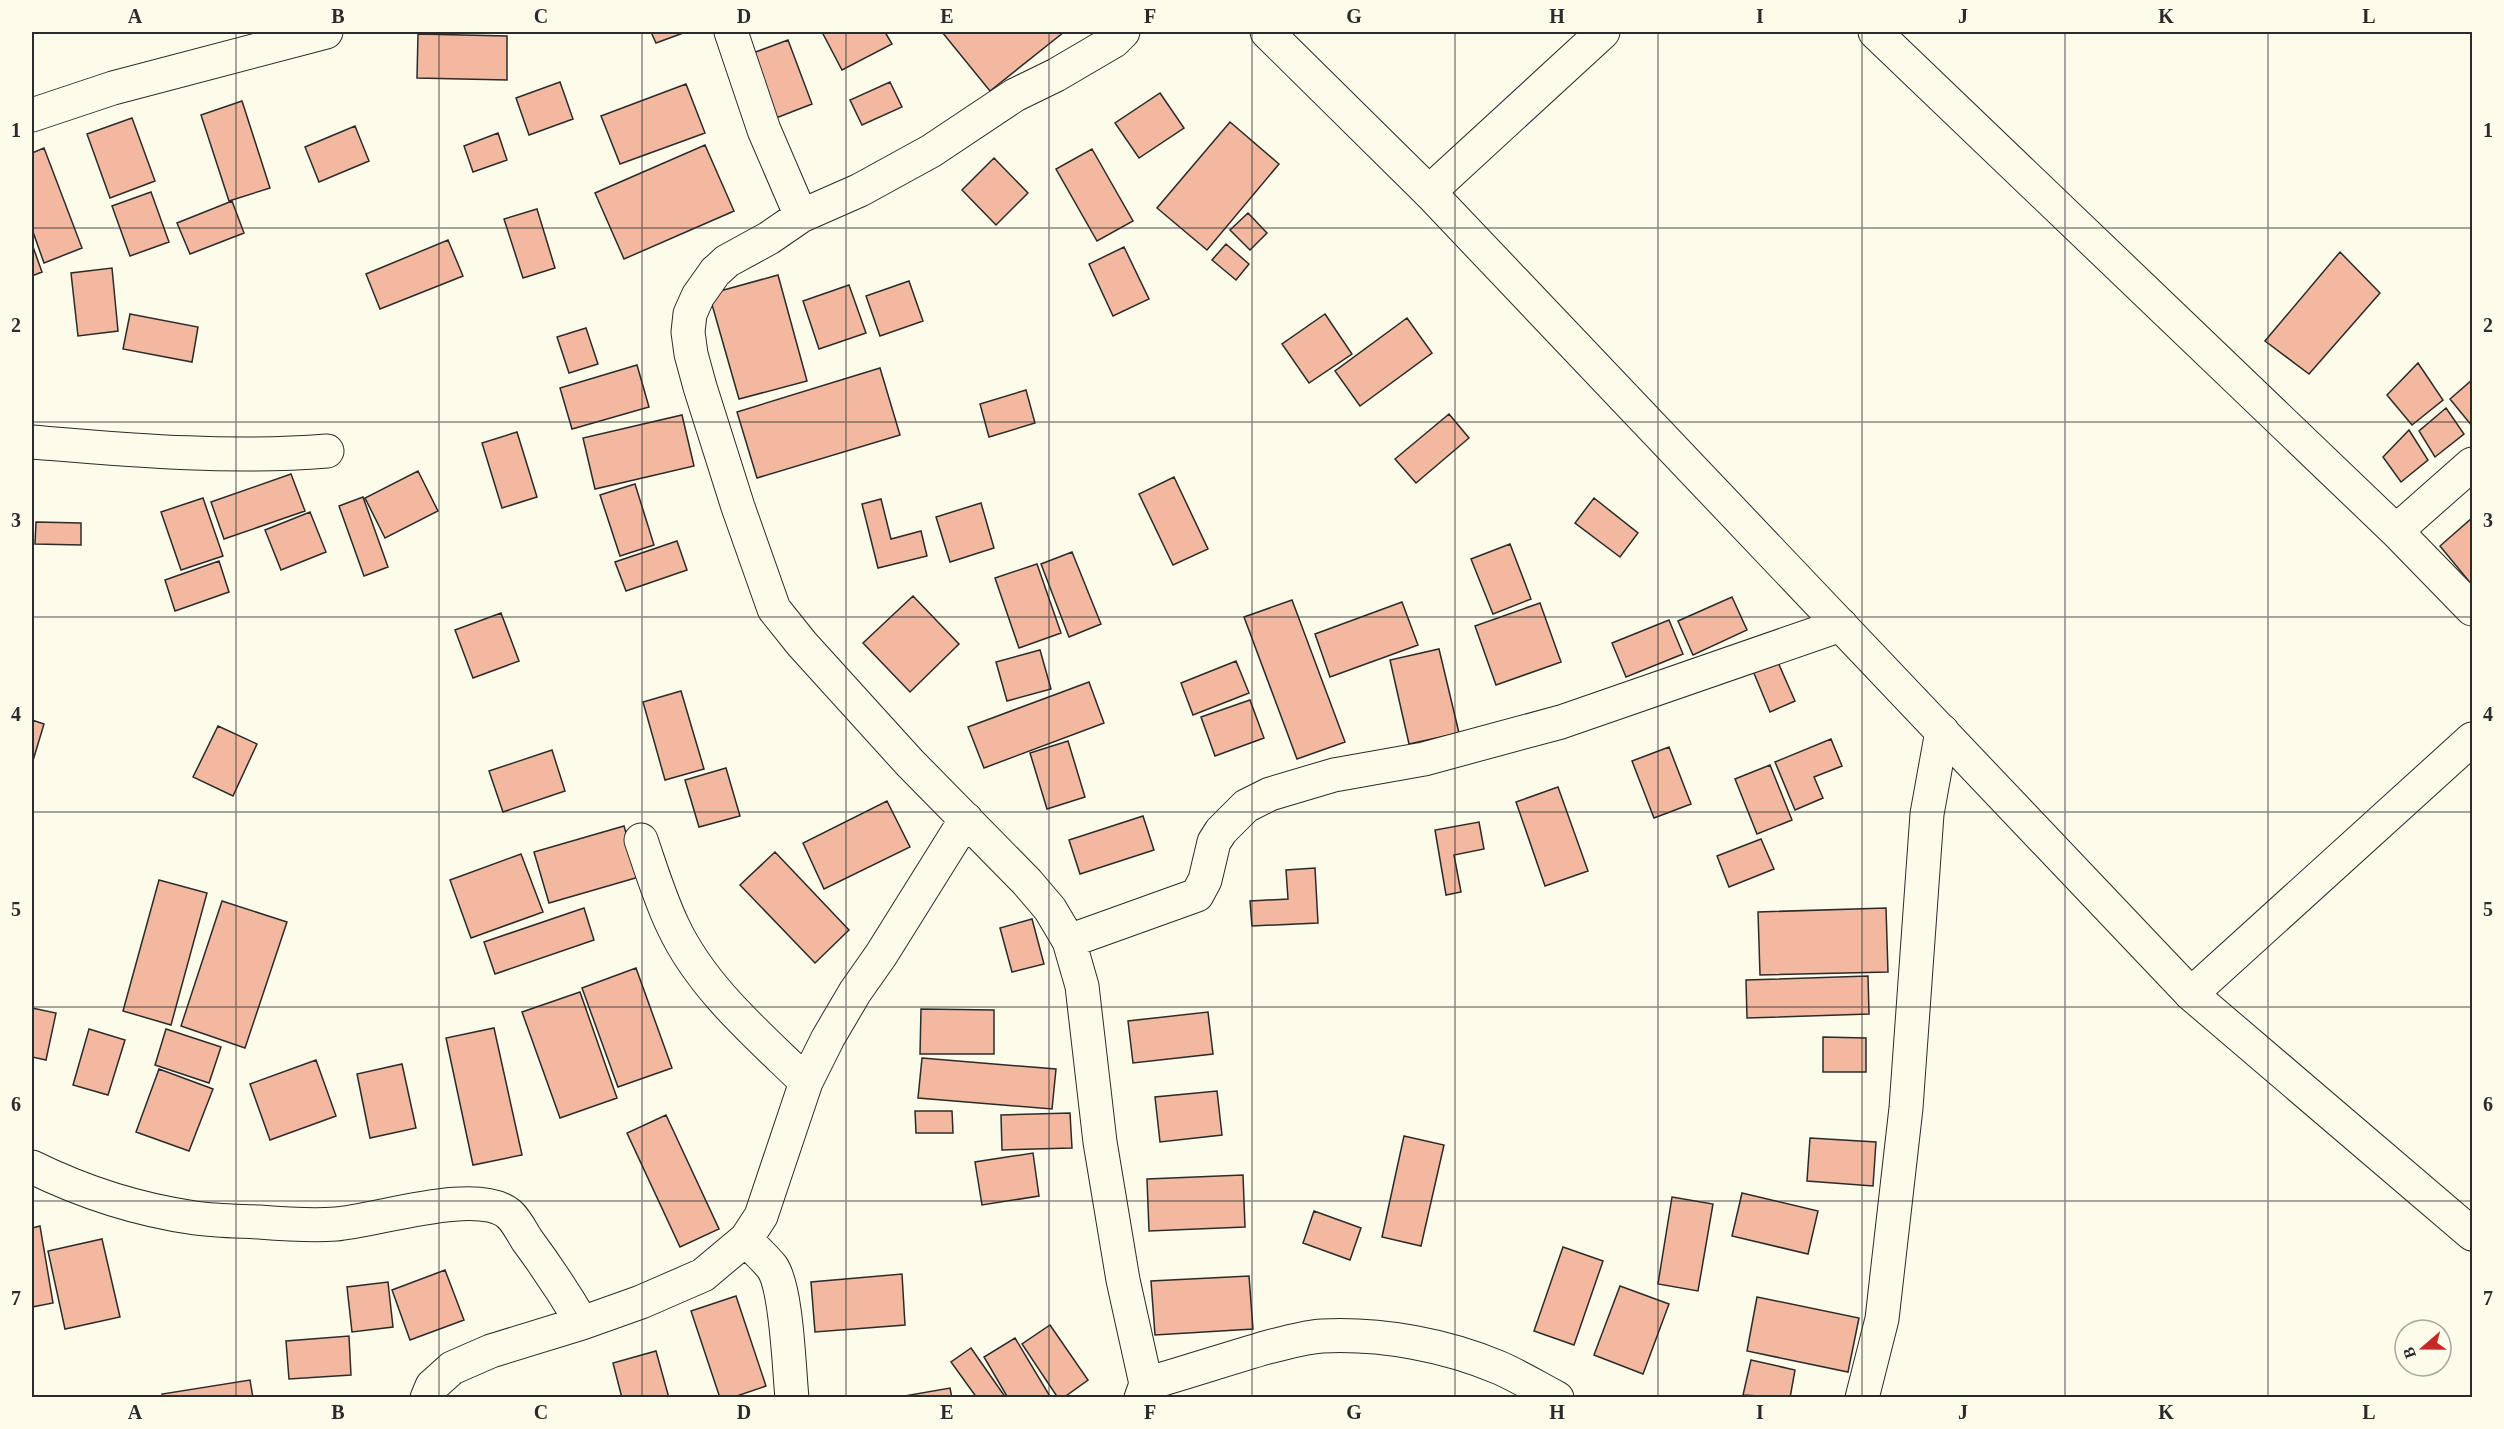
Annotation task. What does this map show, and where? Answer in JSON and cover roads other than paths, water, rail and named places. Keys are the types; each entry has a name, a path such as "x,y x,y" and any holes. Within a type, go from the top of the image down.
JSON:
{"street":[{"path":"32,115 113,88 326,32"},
{"path":"730,32 764,130 801,216"},
{"path":"1123,32 1114,41 1056,75 1014,95 931,151 860,190 801,216 769,238 727,261 715,272 698,296 690,314 688,332 691,354 738,507 774,609 802,644 910,763 1027,882 1050,909 1069,941 1082,986 1100,1142 1144,1391 1219,1361 1321,1336 1407,1341 1454,1353 1500,1368 1557,1398"},
{"path":"1267,32 1429,192 2191,994 2472,1234"},
{"path":"1429,192 1602,32"},
{"path":"1875,32 2396,531 2472,609"},
{"path":"32,442 176,453 276,455 327,451"},
{"path":"2396,531 2472,464"},
{"path":"1069,941 1197,895 1205,880 1214,842 1221,831 1246,806 1270,794 1334,775 1424,759 1561,722 1841,625"},
{"path":"1862,1398 1882,1319 1906,1108 1927,814 1942,731"},
{"path":"2191,994 2472,739"},
{"path":"427,1398 432,1386 452,1368 491,1351 641,1302 703,1275 746,1239 761,1216 806,1082 855,992 881,955 966,819"},
{"path":"641,840 672,925 685,948 735,1013 806,1082"},
{"path":"32,1167 79,1188 122,1203 195,1218 307,1225 365,1221 427,1207 478,1204 493,1208 509,1213 563,1290 582,1323"},
{"path":"746,1239 773,1269 780,1293 786,1328 792,1398"}]}
